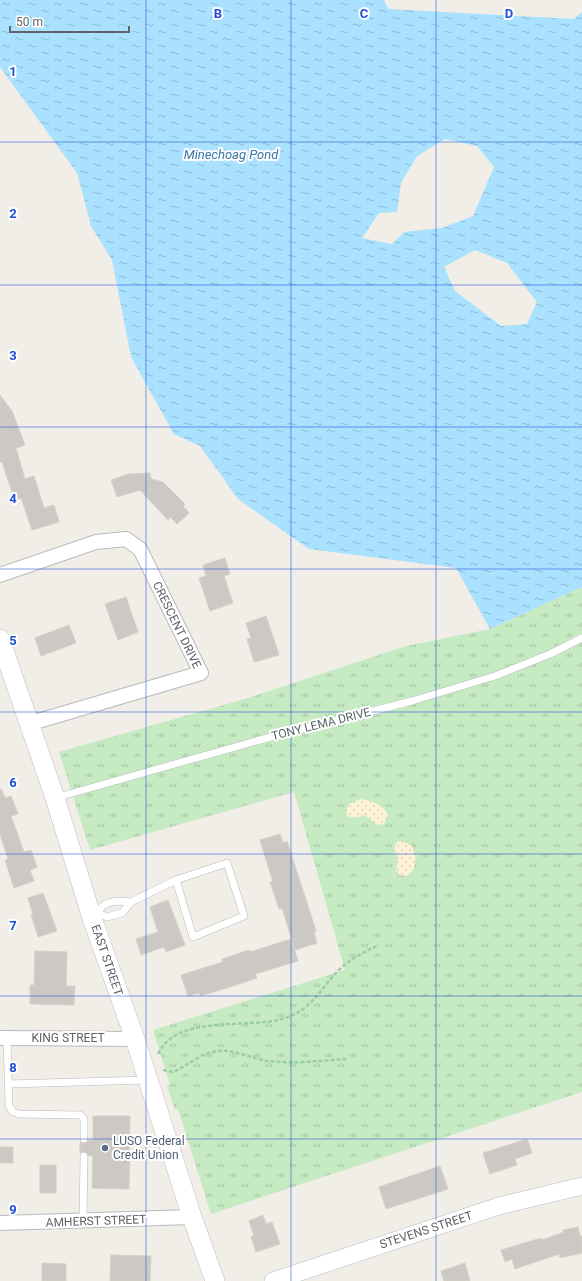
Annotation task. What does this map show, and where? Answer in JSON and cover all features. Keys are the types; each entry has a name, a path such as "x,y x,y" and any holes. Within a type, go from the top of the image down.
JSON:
{"main road":[{"name":"EAST STREET","path":"0,639 28,724 55,798 135,1039 154,1074 192,1217 215,1281"}],"street":[{"name":"CRESCENT DRIVE","path":"0,575 96,542 126,539 140,549 201,673 28,724"},
{"name":"KING STREET","path":"3,1038 135,1039"},
{"name":"STEVENS STREET","path":"273,1281 499,1206 582,1186"},
{"name":"AMHERST STREET","path":"0,1223 192,1217"}],"lane":[{"name":"TONY LEMA DRIVE","path":"55,798 256,740 412,701 495,676 550,654 582,638"},
{"path":"94,914 107,917 122,913 131,902 176,880 227,863 244,916 193,937 176,880"},
{"path":"94,914 104,905 118,901 131,902"},
{"path":"3,1038 9,1106 13,1112 19,1114 80,1115 84,1119 84,1140"},
{"path":"8,1084 154,1074"},
{"path":"83,1221 84,1156"}],"path":[{"path":"156,1060 158,1053 164,1044 187,1030 203,1026 279,1020 293,1016 317,998 342,967 356,956 379,945"},
{"path":"154,1074 173,1072 208,1052 218,1050 286,1063 347,1059"}],"green space":[{"path":"582,587 582,1092 211,1214 178,1109 175,1110 167,1086 170,1085 153,1030 345,970 294,792 90,850 59,752 245,699 406,646 490,629"}],"sand":[{"path":"361,799 373,802 386,811 388,815 384,824 378,825 364,815 355,818 347,816 346,812 350,804"},
{"path":"402,841 411,845 415,858 413,870 406,876 399,875 396,870 398,858 394,848 397,842"}],"water":[{"name":"Minechoag Pond","path":"0,0 384,0 388,9 574,19 582,12 582,587 490,629 456,568 309,549 238,499 200,446 174,434 131,357 112,260 91,226 77,173 0,67","holes":["445,139 477,146 494,167 473,216 442,228 404,232 392,244 362,238 379,213 397,212 401,183 417,156","475,250 507,263 537,302 527,324 501,326 455,291 444,267"]}],"building":[{"path":"0,395 12,411 25,445 16,448 25,479 34,476 44,508 54,505 59,522 32,530 21,498 15,501 2,462 0,462"},
{"path":"150,473 151,479 163,482 185,504 183,506 189,513 177,524 170,517 168,520 140,490 117,497 111,480 129,474"},
{"path":"225,558 230,574 224,576 233,603 210,611 199,578 206,576 203,565"},
{"path":"126,597 138,632 118,640 105,604"},
{"path":"266,616 279,655 254,662 247,639 251,638 246,623"},
{"path":"69,625 76,643 41,656 35,638"},
{"path":"0,789 5,798 11,796 18,814 11,816 24,852 31,850 37,867 30,870 34,881 14,888 5,860 8,859 0,834"},
{"path":"280,834 283,843 287,841 316,931 314,932 317,943 295,950 282,908 279,909 270,882 273,882 260,840"},
{"path":"43,893 57,931 38,937 28,898"},
{"path":"168,900 185,945 166,952 164,947 141,955 136,939 158,932 150,907"},
{"path":"291,939 298,961 255,974 257,978 233,986 200,996 199,993 188,996 181,975 223,962 222,959 249,950 250,952"},
{"path":"35,951 67,952 66,986 75,986 74,1005 30,1004 30,985 34,985"},
{"name":"LUSO Federal Credit Union","path":"93,1116 130,1116 129,1189 92,1188 93,1156 89,1156 84,1151 80,1153 80,1142 84,1144 89,1140 93,1140"},
{"path":"527,1139 532,1153 515,1159 517,1165 490,1174 483,1153"},
{"path":"0,1147 13,1147 13,1163 0,1163"},
{"path":"40,1165 56,1165 56,1193 40,1193"},
{"path":"440,1166 448,1189 386,1209 379,1187"},
{"path":"263,1215 266,1224 272,1222 280,1244 256,1252 251,1237 254,1236 249,1221"},
{"path":"578,1227 580,1236 582,1236 582,1253 560,1258 559,1254 515,1269 512,1259 505,1262 501,1250 541,1238 542,1240 564,1232 563,1230"},
{"path":"111,1255 151,1256 150,1281 110,1281"},
{"path":"42,1263 66,1264 66,1281 42,1281"},
{"path":"465,1263 470,1281 444,1281 441,1271"}],"place":[{"name":"LUSO Federal Credit Union","path":"105,1148"}]}
